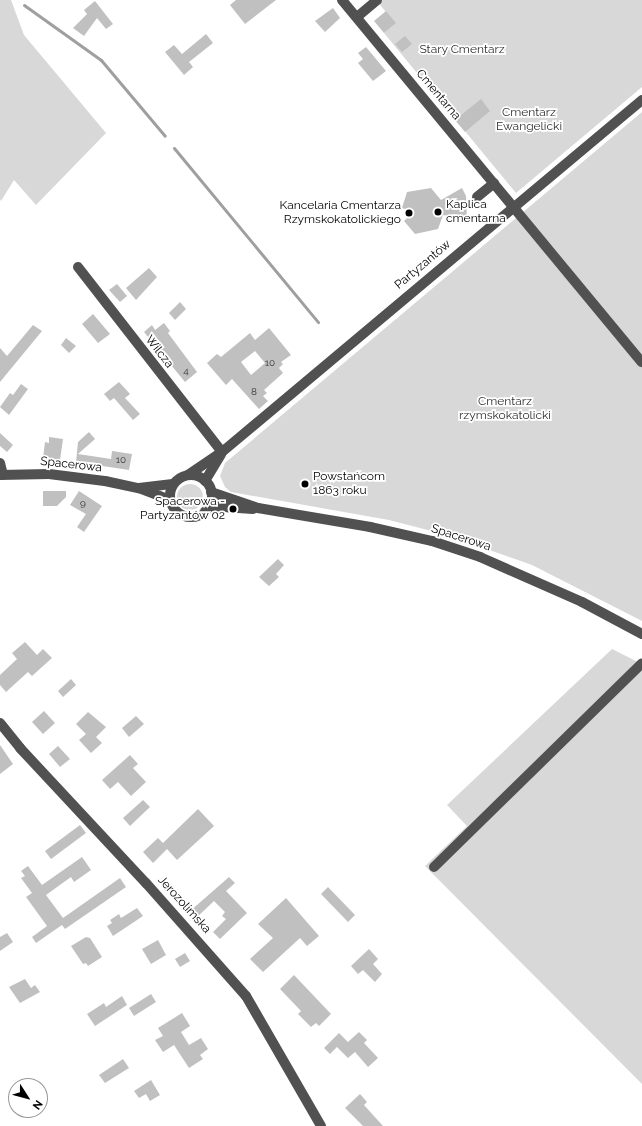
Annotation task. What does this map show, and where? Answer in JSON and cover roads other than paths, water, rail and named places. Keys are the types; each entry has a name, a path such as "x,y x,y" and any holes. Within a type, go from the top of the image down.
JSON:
{"street":[{"name":"Cmentarna","path":"342,0 642,362"},
{"path":"356,17 377,0"},
{"name":"Partyzantów","path":"188,475 222,452 642,100"},
{"path":"477,197 494,183"},
{"name":"Wilcza","path":"78,267 222,452"},
{"name":"Partyzantów","path":"205,481 222,452"},
{"path":"0,463 2,475"},
{"name":"Spacerowa","path":"2,475 56,475 139,488 170,500"},
{"path":"188,475 205,481 211,492 209,506 200,515 187,517 176,511 170,500 173,484 188,475"},
{"name":"Spacerowa","path":"139,488 173,484"},
{"name":"Spacerowa","path":"211,492 258,508 370,527 474,555 582,602 642,634"},
{"name":"Spacerowa","path":"209,506 233,509 258,508"},
{"path":"434,867 642,663"},
{"name":"Jerozolimska","path":"0,724 20,748 146,884 246,996 321,1126"}],"waterway":[{"path":"24,5 101,60 165,136"},
{"path":"174,148 318,322"}],"place":[{"name":"Kaplica cmentarna","path":"438,212"},
{"name":"Kancelaria Cmentarza Rzymskokatolickiego","path":"409,213"},
{"name":"Powstańcom 1863 roku","path":"305,484"},
{"name":"Spacerowa - Partyzantów 02","path":"233,509"}],"park label":[{"name":"Stary Cmentarz","path":"462,50"},
{"name":"Cmentarz Ewangelicki","path":"529,120"},
{"name":"Cmentarz rzymskokatolicki","path":"505,409"}]}
